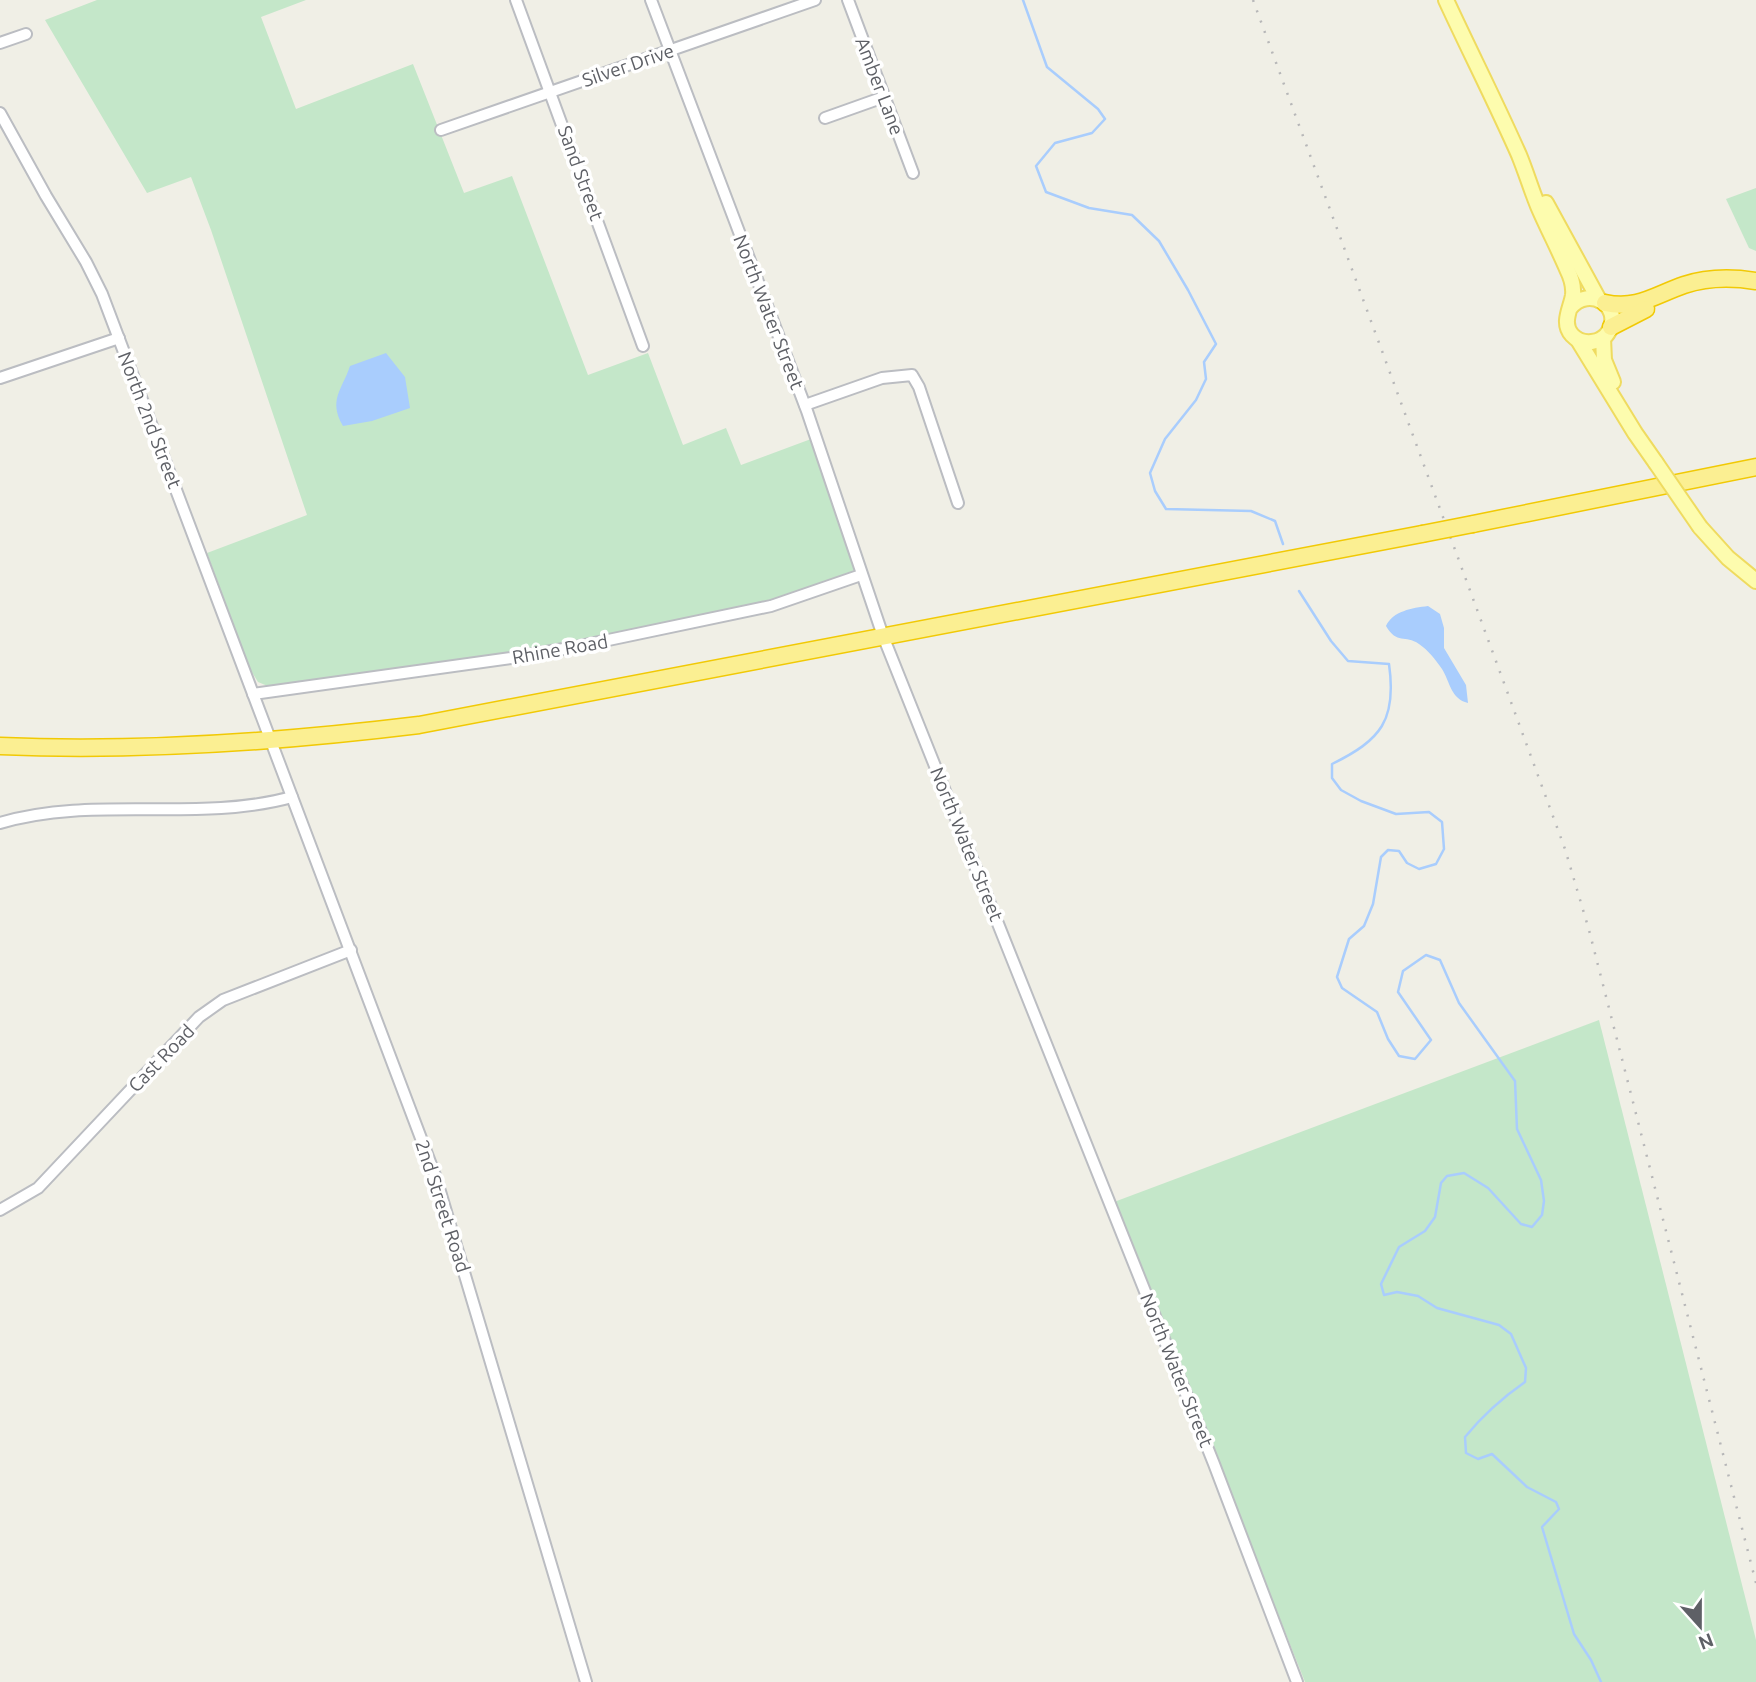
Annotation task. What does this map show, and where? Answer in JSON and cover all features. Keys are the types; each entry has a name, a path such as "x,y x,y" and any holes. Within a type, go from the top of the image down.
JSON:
{"highway":[{"path":"1602,301 1626,307 1684,285 1710,279 1736,278 1756,281"},
{"path":"1606,333 1638,312 1700,289 1731,286 1756,289"},
{"path":"0,746 120,748 272,741 371,731 476,715 1422,534 1756,467"}],"main road":[{"path":"1446,0 1519,156 1571,279 1573,293 1566,322 1568,329 1578,340 1635,433 1700,527 1728,558 1756,581"},
{"path":"1519,156 1611,314 1606,333 1606,367 1656,463"},
{"path":"1570,308 1586,297 1602,301"},
{"path":"1578,340 1591,342 1606,333"}],"street":[{"name":"Sand Street","path":"516,0 643,346"},
{"name":"North Water Street","path":"651,0 805,405 883,636 1209,1451 1297,1682"},
{"name":"Silver Drive","path":"441,131 815,0"},
{"name":"Amber Lane","path":"848,0 913,173"},
{"path":"0,43 26,34"},
{"path":"825,118 884,97"},
{"name":"North 2nd Street","path":"0,113 86,262 119,338 272,741"},
{"path":"0,378 119,338"},
{"path":"805,405 882,377 912,375 919,387 958,503"},
{"name":"Rhine Road","path":"253,694 575,647 771,606 861,575"},
{"name":"2nd Street Road","path":"272,741 436,1178 586,1682"},
{"path":"0,823 39,814 253,805 292,797"},
{"name":"Cast Road","path":"0,1210 38,1188 199,1017 223,1000 351,950"}],"green space":[{"path":"97,0 306,0 261,17 296,109 413,64 464,193 512,176 588,375 648,353 683,445 726,428 741,465 811,439 854,570 823,587 775,603 490,659 270,687 258,682 250,669 207,553 307,515 191,177 147,193 45,20"},
{"path":"1756,188 1756,251 1749,248 1726,199"},
{"path":"1599,1020 1756,1640 1756,1682 1305,1682 1114,1202"}],"water":[{"path":"386,353 405,377 410,408 372,421 343,426 337,402 350,366"},
{"path":"1428,606 1440,614 1444,628 1444,648 1466,685 1468,703 1454,694 1442,669 1425,649 1414,641 1394,635 1386,626 1398,614"}],"waterway":[{"path":"1023,0 1047,67 1098,109 1105,119 1092,133 1055,143 1036,166 1046,192 1089,208 1132,215 1159,241 1216,344 1204,362 1206,379 1196,400 1165,439 1150,473 1155,491 1166,509 1251,511 1275,521 1283,544"},
{"path":"1299,591 1331,641 1348,661 1389,664 1390,700 1382,726 1363,746 1332,764 1332,778 1341,790 1361,801 1396,814 1429,812 1442,822 1444,849 1436,864 1419,869 1407,863 1399,851 1388,850 1381,857 1373,904 1364,926 1349,939 1337,977 1342,988 1377,1012 1388,1039 1399,1056 1415,1059 1431,1040 1398,992 1403,971 1426,955 1440,960 1459,1003 1515,1081 1517,1129 1541,1180 1544,1201 1542,1215 1532,1227 1521,1224 1488,1188 1464,1173 1447,1176 1441,1183 1435,1217 1425,1231 1399,1247 1381,1284 1384,1295 1397,1292 1418,1296 1437,1308 1499,1325 1511,1334 1526,1368 1525,1382 1493,1407 1465,1437 1466,1453 1478,1459 1492,1454 1527,1487 1556,1502 1559,1509 1542,1527 1574,1634 1601,1682"}],"railway":[{"path":"1253,0 1565,849 1589,930 1756,1583"}]}
